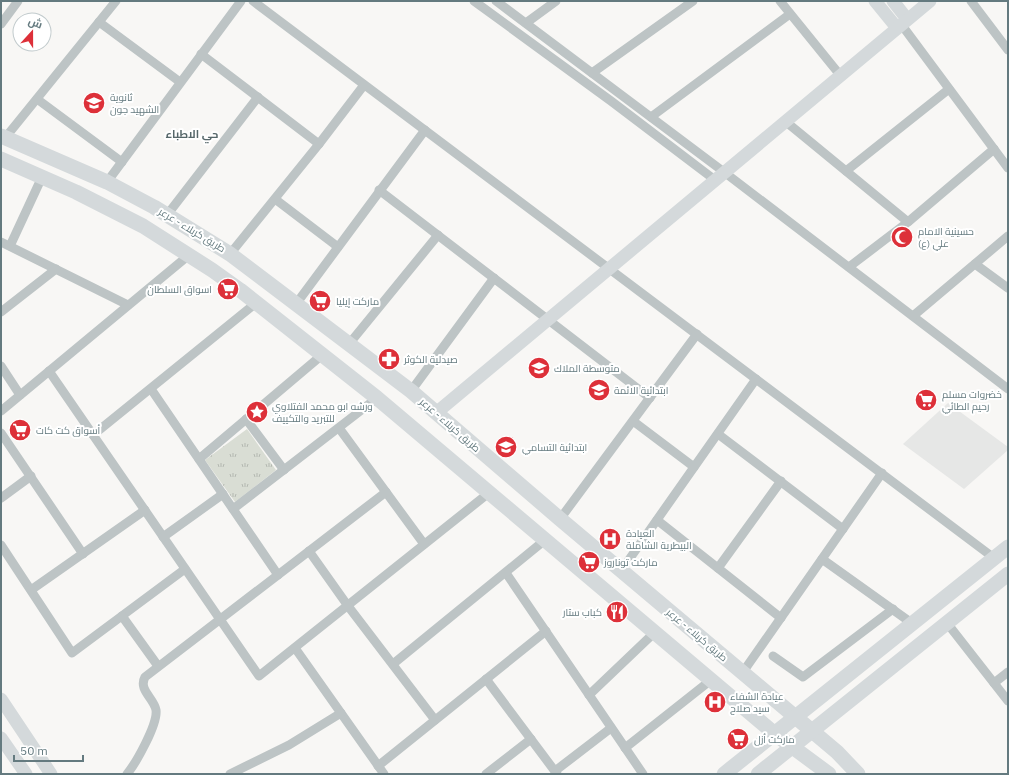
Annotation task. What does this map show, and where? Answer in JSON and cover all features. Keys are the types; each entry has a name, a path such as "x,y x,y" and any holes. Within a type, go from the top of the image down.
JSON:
{"main road":[{"name":"طريق كربلاء - عرعر","path":"3,137 113,185 154,207 230,254 411,391 560,520 812,731 848,762 858,774"},
{"path":"1,159 108,208 143,226 189,255 256,303 377,398 775,734 830,774"},
{"path":"108,208 118,201 113,185"},
{"path":"143,226 144,214 154,207"},
{"path":"724,774 1008,547"},
{"path":"758,774 1008,574"},
{"path":"856,670 853,673 852,682 859,688 868,687"},
{"path":"771,697 787,703 798,704 808,703 820,698"},
{"path":"750,754 762,734 762,727 758,719"},
{"path":"750,754 759,761 761,768 758,774"}],"street":[{"path":"1,24 18,1"},
{"path":"3,137 37,99 116,1"},
{"path":"113,185 122,162 241,1"},
{"path":"253,1 994,558"},
{"path":"474,1 849,267 1008,389"},
{"path":"496,1 651,117 720,176"},
{"path":"526,23 556,1"},
{"path":"780,1 840,76"},
{"path":"875,1 885,13 902,24"},
{"path":"436,413 930,1"},
{"path":"971,1 1008,50"},
{"path":"592,73 692,2"},
{"path":"885,13 890,15 894,13 895,4"},
{"path":"895,4 902,24 1008,168"},
{"path":"651,117 790,14"},
{"path":"99,22 180,82"},
{"path":"201,54 319,144"},
{"path":"230,254 319,144 364,84"},
{"path":"846,171 949,89"},
{"path":"167,215 258,98"},
{"path":"37,99 122,162"},
{"path":"785,121 908,222"},
{"path":"296,304 379,190 425,130"},
{"path":"849,267 908,222 994,149"},
{"path":"42,177 5,244 128,305"},
{"path":"379,190 650,398"},
{"path":"275,199 338,247"},
{"path":"349,344 438,235"},
{"path":"913,316 1008,236"},
{"path":"1,411 189,255"},
{"path":"975,264 1008,288"},
{"path":"1,312 56,269"},
{"path":"411,391 494,278"},
{"path":"93,435 256,303"},
{"path":"560,520 697,334"},
{"path":"199,459 322,355"},
{"path":"1,366 20,395"},
{"path":"49,371 259,676 490,492"},
{"path":"621,571 756,379"},
{"path":"151,389 278,575"},
{"path":"233,508 377,398"},
{"path":"246,419 284,470"},
{"path":"633,421 694,467"},
{"path":"339,428 424,544"},
{"path":"1,433 83,554"},
{"path":"718,434 843,529"},
{"path":"743,672 882,473"},
{"path":"1,498 31,476"},
{"path":"718,568 781,481"},
{"path":"133,772 156,714 155,705 144,688 143,682 145,677 219,618 278,575 386,492"},
{"path":"163,537 223,494"},
{"path":"30,590 145,510"},
{"path":"658,520 781,618"},
{"path":"393,664 545,540"},
{"path":"2,550 72,653 185,569"},
{"path":"309,551 348,606 435,720"},
{"path":"822,559 913,624"},
{"path":"506,573 643,774"},
{"path":"773,656 803,678 892,609"},
{"path":"122,616 158,666"},
{"path":"947,623 1008,701"},
{"path":"378,766 546,631"},
{"path":"589,695 654,633"},
{"path":"294,648 384,774"},
{"path":"994,683 1008,672"},
{"path":"486,679 556,773 611,728"},
{"path":"625,748 710,680"},
{"path":"1,700 51,774"},
{"path":"230,774 289,746 341,713"},
{"path":"1,738 26,774"},
{"path":"486,774 531,740"}],"shaded area":[{"path":"948,403 1008,447 1008,450 964,489 903,444"}],"green space":[{"path":"247,429 276,470 235,502 205,460"}],"place":[{"name":"ثانوية الشهيد جون","path":"94,103"},
{"name":"حسينية الامام علي (ع)","path":"902,237"},
{"name":"اسواق السلطان","path":"228,289"},
{"name":"ماركت إيليا","path":"320,301"},
{"name":"صيدلية الكوثر","path":"389,359"},
{"name":"متوسطة الملاك","path":"539,368"},
{"name":"ابتدائية الائمة","path":"599,390"},
{"name":"خضروات مسلم رحيم الطائي","path":"926,400"},
{"name":"ورشه ابو محمد الفتلاوي للتبريد والتكييف","path":"257,412"},
{"name":"أسواق كت كات","path":"20,430"},
{"name":"ابتدائية التسامي","path":"506,447"},
{"name":"العيادة البيطرية الشاملة","path":"610,539"},
{"name":"ماركت توناروز","path":"589,562"},
{"name":"كباب ستار","path":"617,612"},
{"name":"عيادة الشفاء سيد صلاح","path":"715,702"},
{"name":"ماركت أزل","path":"738,739"}],"district":[{"name":"حي الاطباء","path":"192,134"}]}
